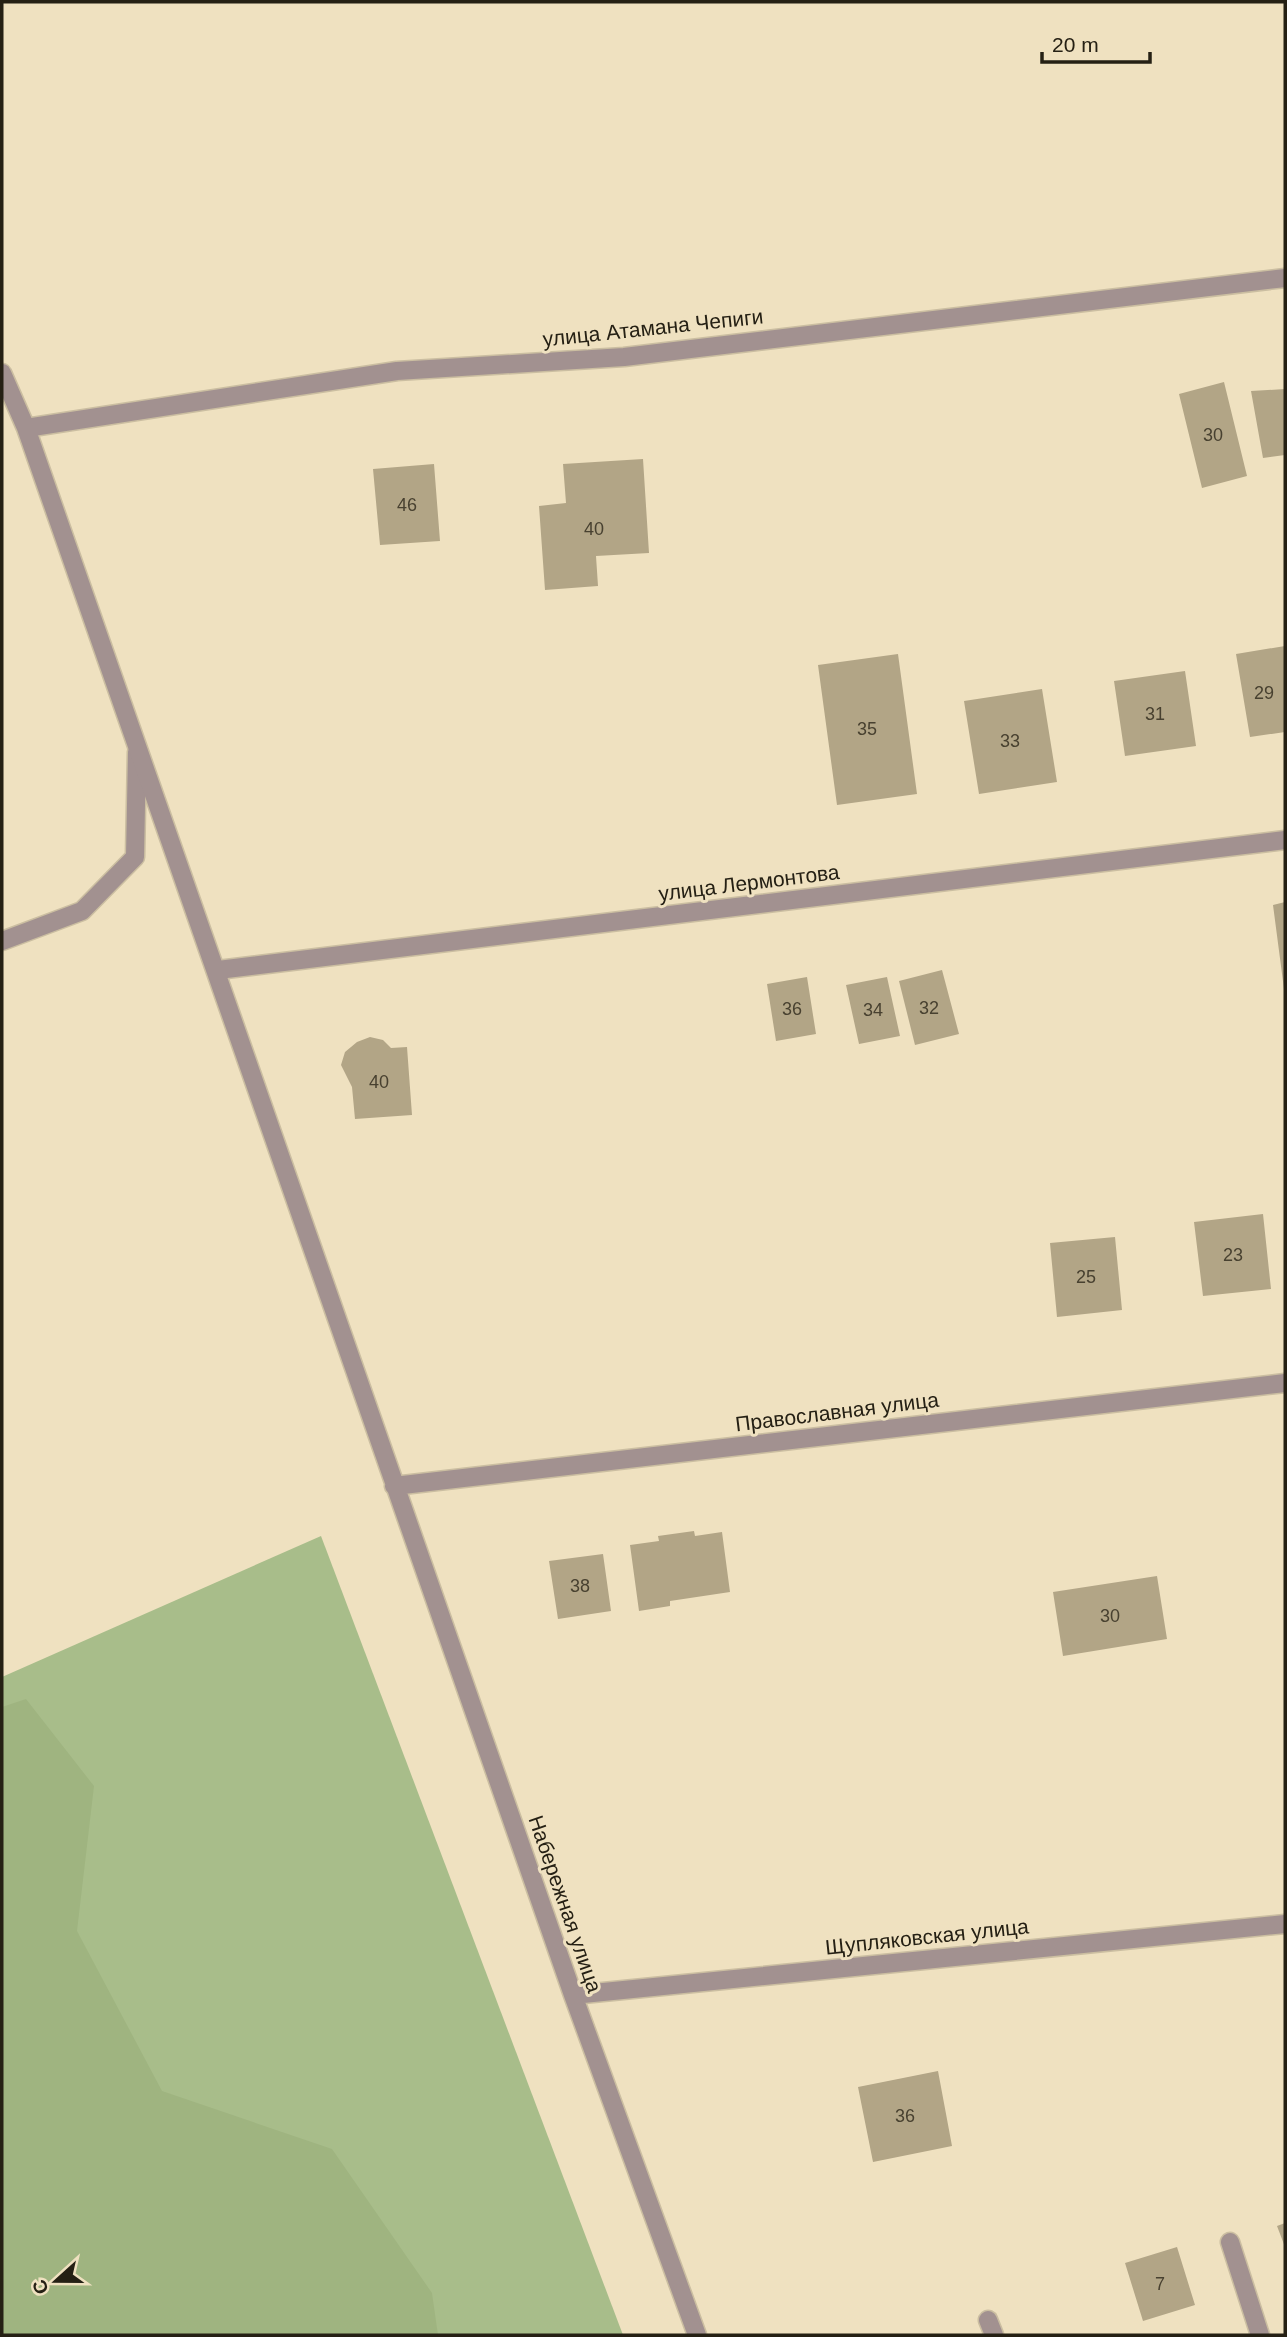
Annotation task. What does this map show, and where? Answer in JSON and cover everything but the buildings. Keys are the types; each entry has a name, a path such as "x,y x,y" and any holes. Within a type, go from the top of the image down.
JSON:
{"street":[{"name":"улица Атамана Чепиги","path":"26,428 397,371 624,357 1285,278"},
{"name":"Набережная улица","path":"2,373 26,428 137,752 218,970 394,1486 573,1995 697,2335"},
{"path":"2,941 82,911 135,857 137,752"},
{"name":"улица Лермонтова","path":"218,970 1285,840"},
{"name":"Православная улица","path":"394,1486 1285,1383"},
{"name":"Щупляковская улица","path":"573,1995 1285,1924"},
{"path":"1230,2242 1261,2335"}],"green space":[{"path":"321,1536 623,2335 2,2335 2,1677"},
{"path":"26,1699 94,1786 77,1931 162,2091 332,2149 432,2293 438,2335 2,2335 2,1707"}]}
